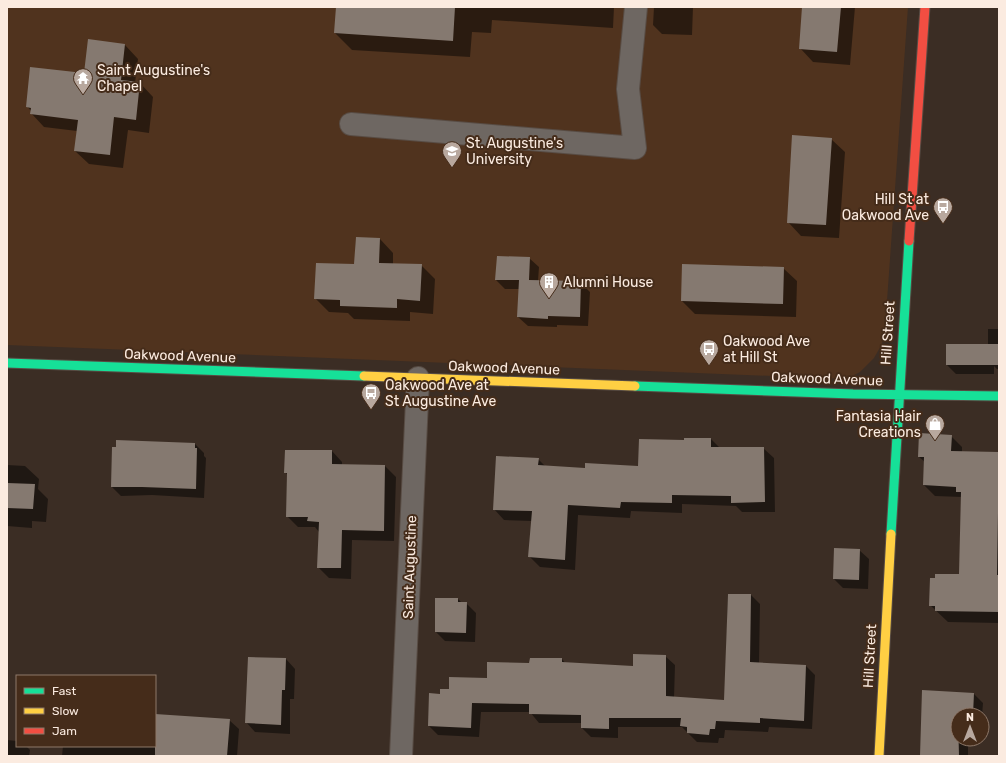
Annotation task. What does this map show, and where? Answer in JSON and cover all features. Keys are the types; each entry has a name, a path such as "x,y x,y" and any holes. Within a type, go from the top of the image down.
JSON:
{"street":[{"path":"351,124 635,148 628,89 636,7"},
{"name":"Hill Street","path":"879,756 898,395 925,7"},
{"name":"Oakwood Avenue","path":"7,364 898,395 999,396"},
{"name":"Saint Augustine","path":"402,756 418,378"}],"shaded area":[{"name":"St. Augustine's University","path":"7,7 908,7 885,329 882,344 874,358 860,372 846,379 7,345"}],"building":[{"path":"336,7 455,7 453,41 334,33"},
{"path":"802,7 841,7 837,52 799,49"},
{"name":"Saint Augustine's Chapel","path":"88,39 125,44 121,80 140,82 136,120 114,117 110,155 74,151 78,120 30,114 31,108 26,107 30,67 84,73"},
{"path":"792,135 832,138 826,225 787,223"},
{"path":"356,237 380,238 379,263 422,264 420,301 397,299 397,308 340,306 340,300 314,299 316,263 354,264"},
{"name":"Alumni House","path":"497,256 530,257 529,280 581,281 580,317 548,316 548,319 517,317 519,280 495,280"},
{"path":"682,264 784,267 783,304 681,301"},
{"path":"946,344 999,344 999,365 946,365"},
{"path":"919,433 952,435 951,451 999,452 997,575 999,575 999,612 935,611 935,606 929,606 930,578 935,578 935,574 959,574 961,492 956,492 956,487 923,485 924,457 918,457"},
{"path":"684,438 711,438 711,447 764,447 765,502 731,503 731,496 672,495 672,503 621,502 620,508 568,505 565,560 528,557 532,511 493,510 496,456 539,458 538,465 585,468 585,463 638,466 639,439 684,440"},
{"path":"116,440 195,443 195,448 197,448 196,489 111,487 112,447 116,447"},
{"path":"285,450 332,450 332,464 385,465 384,531 342,530 341,568 317,568 319,522 307,521 308,517 286,517 287,473 284,473"},
{"path":"7,483 35,484 33,509 7,508"},
{"path":"834,548 860,549 859,580 833,579"},
{"path":"728,594 751,594 750,662 806,665 804,721 760,718 760,723 716,721 715,729 710,729 709,735 687,733 687,727 680,726 681,718 609,718 609,729 581,728 581,715 529,714 529,704 472,703 471,728 428,726 429,693 440,694 440,689 449,689 449,677 487,678 487,662 529,663 530,658 562,658 562,662 633,666 633,654 666,655 666,696 724,700"},
{"path":"435,598 458,598 458,602 467,602 466,633 435,632"},
{"path":"248,657 286,658 285,690 282,690 281,725 245,723"},
{"path":"922,690 974,693 973,707 950,707 950,747 959,747 959,756 920,756"},
{"path":"156,714 230,719 227,756 155,756"}],"traffic: fast":[{"path":"891,534 909,241"},
{"path":"7,363 364,376"},
{"path":"635,386 853,394 999,396"}],"traffic: slow":[{"path":"364,376 635,386"},
{"path":"879,756 891,534"}],"traffic: jam":[{"path":"909,241 925,7"}],"place":[{"name":"Saint Augustine's Chapel","path":"83,95"},
{"name":"St. Augustine's University","path":"452,168"},
{"name":"Hill St at Oakwood Ave","path":"943,224"},
{"name":"Alumni House","path":"549,299"},
{"name":"Oakwood Ave at Hill St","path":"709,366"},
{"name":"Oakwood Ave at St Augustine Ave","path":"371,410"},
{"name":"Fantasia Hair Creations","path":"935,441"}]}
